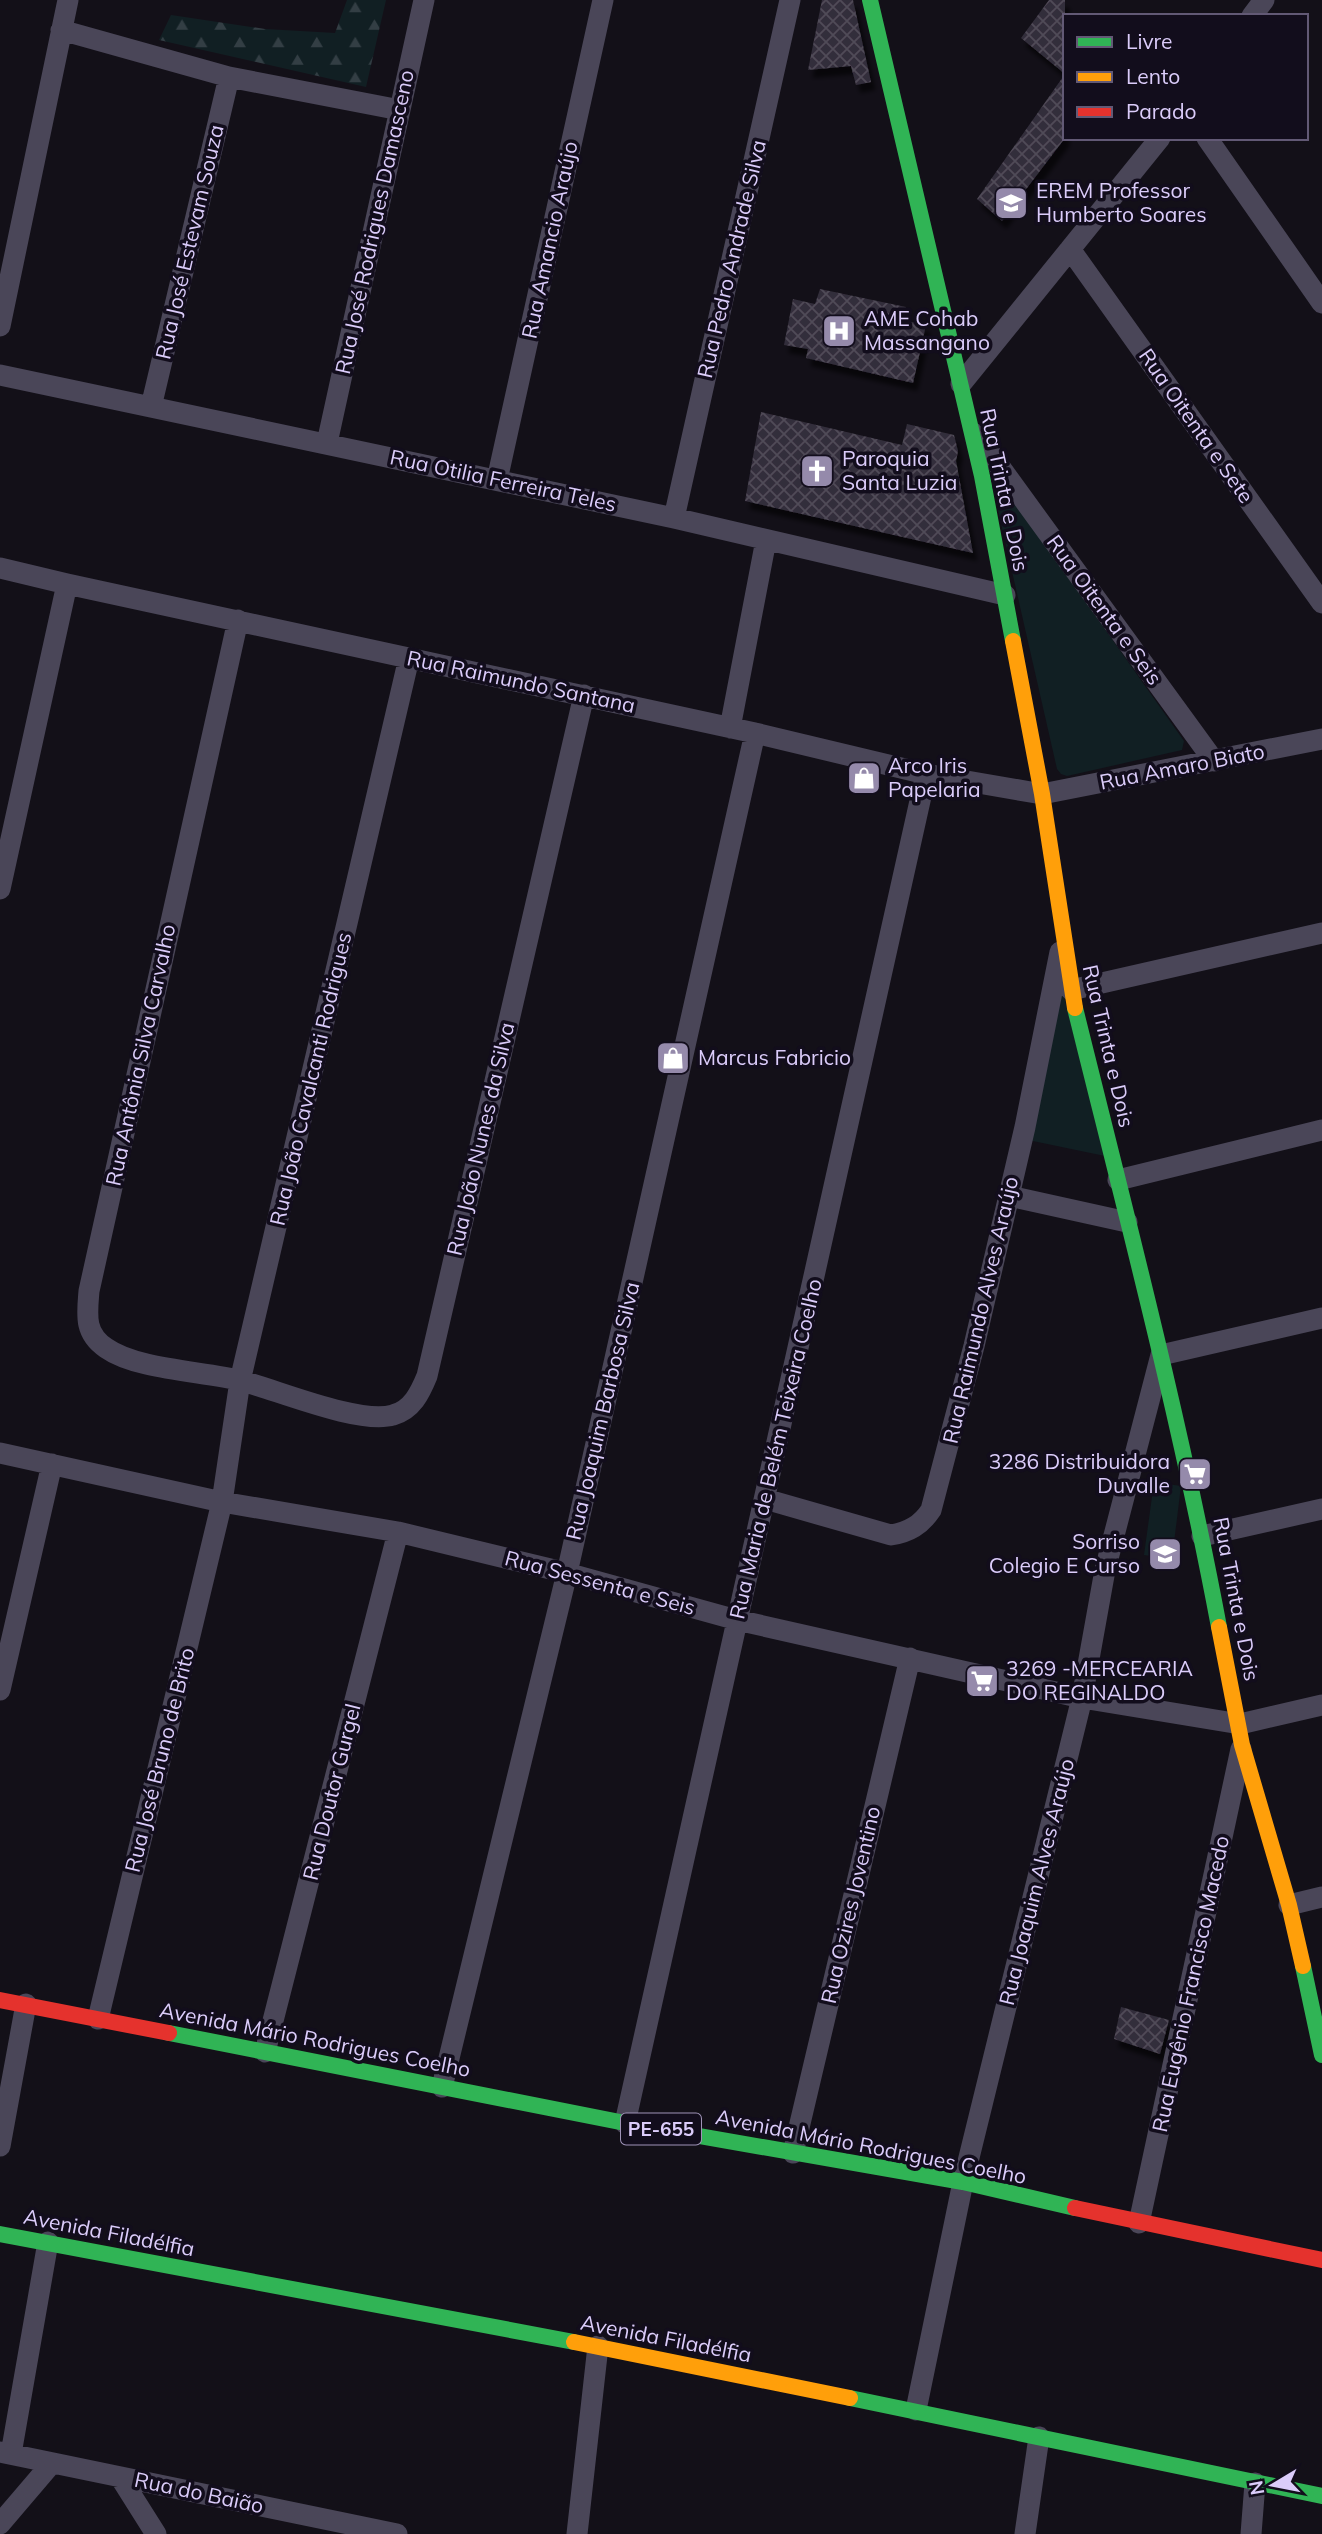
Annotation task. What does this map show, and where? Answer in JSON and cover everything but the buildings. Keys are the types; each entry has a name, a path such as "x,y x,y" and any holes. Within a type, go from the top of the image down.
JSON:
{"street":[{"path":"0,326 68,0"},
{"name":"Rua José Rodrigues Damasceno","path":"327,443 424,0"},
{"name":"Rua Amancio Araújo","path":"497,480 603,0"},
{"name":"Rua Pedro Andrade Silva","path":"674,518 790,0"},
{"name":"Rua Trinta e Dois","path":"870,0 970,425 1042,794 1064,932 1070,990 1161,1355 1202,1536 1241,1735 1289,1905 1322,2055"},
{"path":"61,30 229,77 400,110"},
{"name":"Rua José Estevam Souza","path":"151,407 229,77"},
{"path":"961,384 1158,140"},
{"path":"1208,140 1322,303"},
{"name":"Rua Oitenta e Sete","path":"1070,249 1322,603"},
{"name":"Rua Otilia Ferreira Teles","path":"0,375 674,518 1004,595"},
{"name":"Rua Oitenta e Seis","path":"970,425 1214,761"},
{"path":"730,728 766,540"},
{"name":"Rua Raimundo Santana","path":"0,568 755,733 926,774 1042,794"},
{"path":"0,889 67,584"},
{"name":"Rua Antônia Silva Carvalho","path":"238,620 89,1291 86,1317 90,1332 108,1350 136,1361 240,1381"},
{"name":"Rua João Cavalcanti Rodrigues","path":"222,1502 240,1381 409,658"},
{"name":"Rua João Nunes da Silva","path":"240,1381 352,1413 379,1417 394,1415 412,1405 422,1389 584,695"},
{"name":"Rua Joaquim Barbosa Silva","path":"442,2087 567,1573 755,733"},
{"name":"Rua Amaro Biato","path":"1042,794 1322,739"},
{"name":"Rua Maria de Belém Teixeira Coelho","path":"625,2123 926,774"},
{"name":"Rua Raimundo Alves Araújo","path":"765,1499 891,1535 905,1532 925,1520 931,1510 974,1346 1009,1196 1064,932"},
{"path":"1070,990 1322,933"},
{"path":"1118,1180 1322,1130"},
{"path":"1009,1196 1127,1222"},
{"path":"1161,1355 1322,1318"},
{"name":"Rua Joaquim Alves Araújo","path":"916,2410 963,2182 1082,1698 1105,1570 1161,1355"},
{"name":"Rua Sessenta e Seis","path":"0,1453 222,1502 398,1532 567,1573 737,1620 1241,1735"},
{"path":"0,1690 52,1464"},
{"name":"Rua José Bruno de Brito","path":"97,2019 222,1502"},
{"path":"1202,1536 1322,1509"},
{"name":"Rua Doutor Gurgel","path":"265,2052 398,1532"},
{"name":"Rua Ozires Joventino","path":"793,2153 910,1658"},
{"path":"1241,1735 1322,1705"},
{"name":"Rua Eugênio Francisco Macedo","path":"1139,2223 1241,1735"},
{"path":"1289,1905 1322,1897"},
{"name":"Avenida Mário Rodrigues Coelho","path":"0,2000 625,2123 963,2182 1139,2223 1322,2260"},
{"path":"0,2146 26,2004"},
{"name":"Avenida Filadélfia","path":"0,2234 598,2346 1322,2496"},
{"path":"6,2453 48,2242"},
{"path":"577,2534 598,2346"},
{"path":"1025,2534 1039,2437"},
{"name":"Rua do Baião","path":"6,2453 397,2534"},
{"path":"0,2524 52,2463"},
{"path":"120,2477 156,2534"},
{"path":"1251,2534 1255,2483"}],"green space":[{"path":"347,0 386,0 366,87 159,40 171,15 265,29 335,33"},
{"path":"997,484 1003,485 1184,741 1182,750 1067,776 1057,769 993,488"},
{"path":"1061,985 1105,1156 1028,1140"},
{"path":"1154,1482 1181,1486 1172,1559 1144,1555"}],"traffic: fast":[{"path":"870,0 982,476 1013,641"},
{"path":"1075,1008 1170,1394 1219,1627"},
{"path":"1303,1966 1322,2055"},
{"path":"169,2033 625,2123 963,2182 1075,2208"},
{"path":"0,2234 574,2342"},
{"path":"850,2398 1322,2496"}],"traffic: slow":[{"path":"1013,641 1042,794 1075,1008"},
{"path":"1219,1627 1242,1745 1289,1905 1303,1966"},
{"path":"574,2342 850,2398"}],"traffic: jam":[{"path":"0,2000 169,2033"},
{"path":"1075,2208 1322,2260"}],"place":[{"name":"EREM Professor Humberto Soares","path":"1011,203"},
{"name":"AME Cohab Massangano","path":"839,331"},
{"name":"Paroquia Santa Luzia","path":"817,471"},
{"name":"Arco Iris Papelaria","path":"864,778"},
{"name":"Marcus Fabricio","path":"673,1058"},
{"name":"3286 Distribuidora Duvalle","path":"1195,1474"},
{"name":"Sorriso Colegio E Curso","path":"1165,1554"},
{"name":"3269 -MERCEARIA DO REGINALDO","path":"982,1681"}]}
